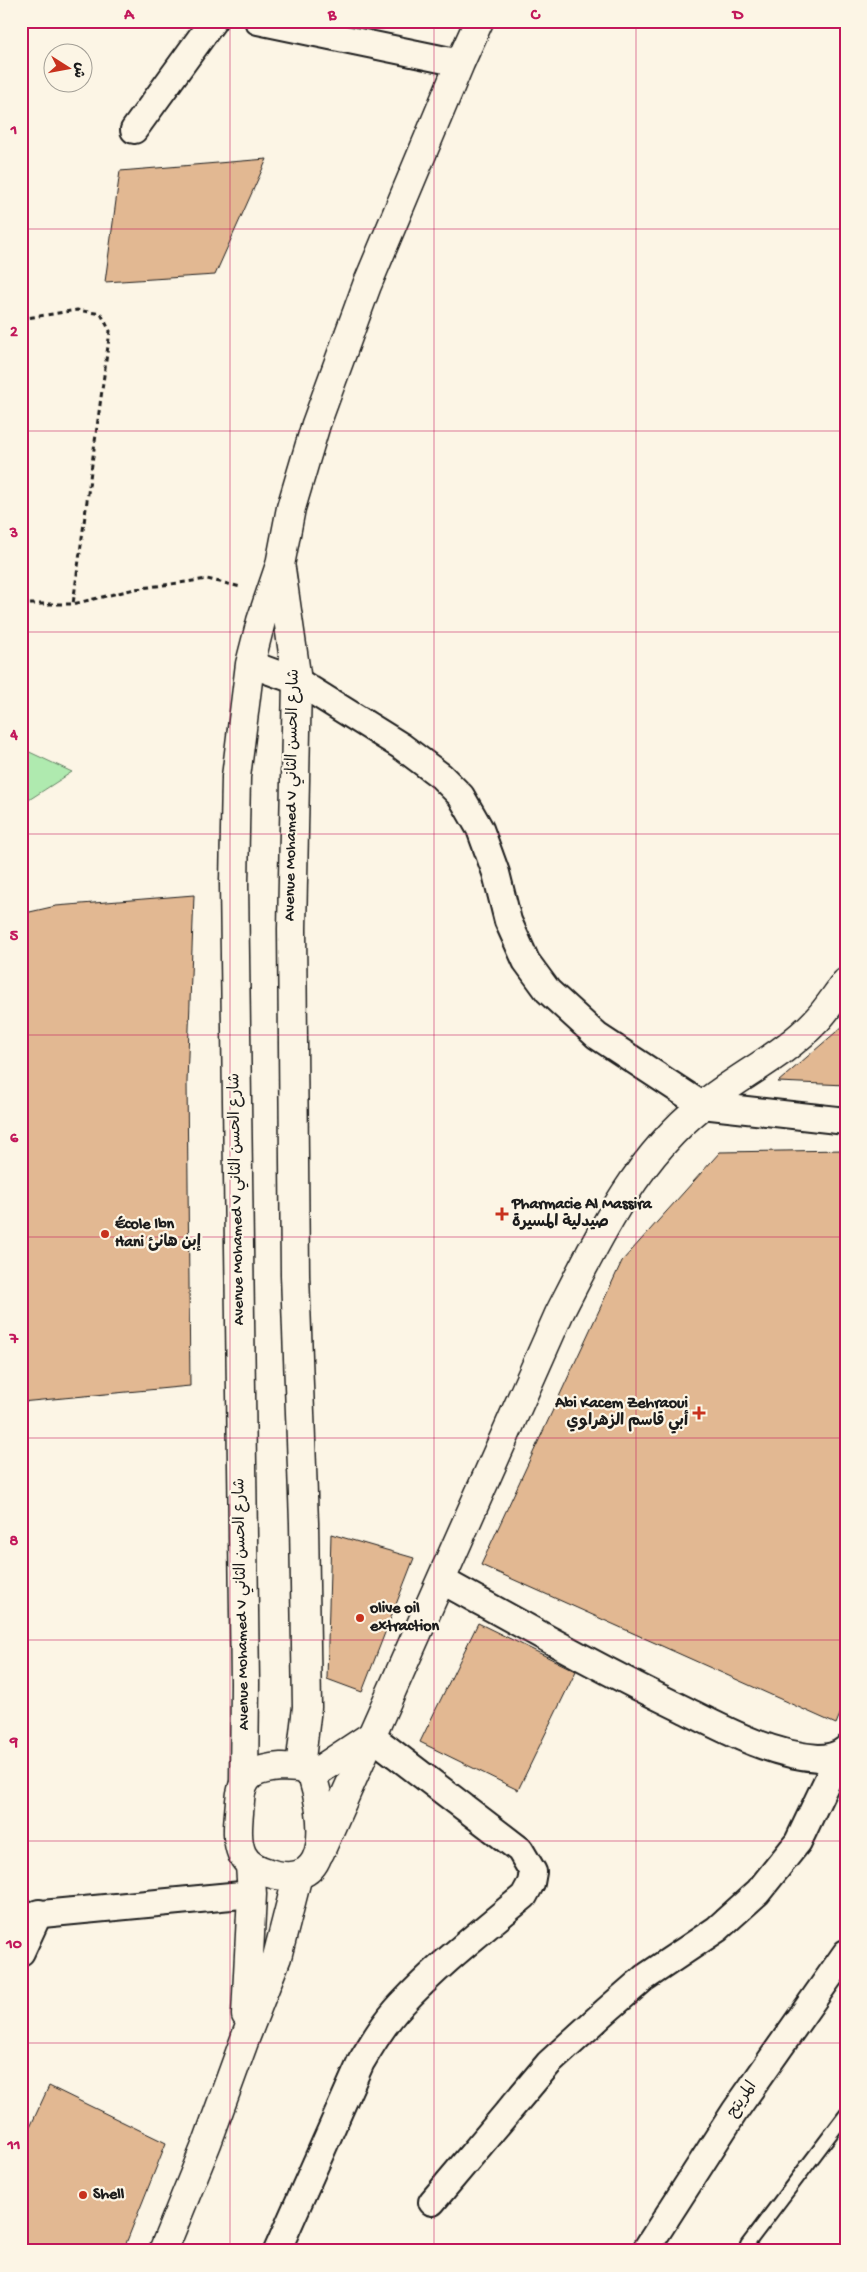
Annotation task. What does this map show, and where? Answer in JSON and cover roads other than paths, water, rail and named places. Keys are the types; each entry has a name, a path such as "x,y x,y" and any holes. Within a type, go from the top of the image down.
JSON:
{"main road":[{"path":"280,565 291,508 316,424 367,285 479,21"},
{"name":"Avenue Mohamed V شارع الحسن الثاني","path":"244,1782 245,1683 234,883 236,776 250,664 280,565"},
{"name":"Avenue Mohamed V شارع الحسن الثاني","path":"280,565 297,681 292,930 295,1255 304,1523 307,1707 306,1771"},
{"path":"371,1736 306,1771 262,1768 253,1773 244,1782 240,1795 238,1841 242,1854 250,1865 277,1876 285,1877 298,1876 315,1862 350,1788 371,1736 559,1314 597,1240 628,1187 653,1154 702,1105 781,1050 816,1021 846,982"},
{"path":"306,1771 322,1817 320,1852"},
{"path":"246,2036 252,1894 250,1865"},
{"path":"163,2251 207,2143 277,1957 298,1876"}],"street":[{"path":"134,130 213,21"},
{"path":"258,21 460,63"},
{"path":"250,664 297,681 401,746 441,776 461,796 480,829 496,874 508,921 526,961 548,991 597,1036 702,1105 846,1121"},
{"path":"441,1580 618,1678 743,1738 768,1747 818,1758 843,1754"},
{"path":"277,2251 361,2062 376,2038 399,2007 431,1974 524,1896 531,1883 533,1872 520,1850 371,1736"},
{"path":"432,2202 549,2063 644,1978 717,1929 758,1892 798,1842 843,1754"},
{"path":"21,1952 30,1915 252,1894"},
{"name":"المريتح","path":"645,2251 735,2111 846,1953"}],"lane":[{"path":"747,2245 846,2114"}],"place":[{"name":"Pharmacie Al Massira صيدلية المسيرة","path":"502,1214"},
{"name":"École Ibn Hani إبن هانئ","path":"105,1234"},
{"name":"Abi Kacem Zehraoui أبي قاسم الزهراوي","path":"699,1413"},
{"name":"olive oil extraction","path":"360,1618"},
{"name":"Shell","path":"83,2195"}]}
